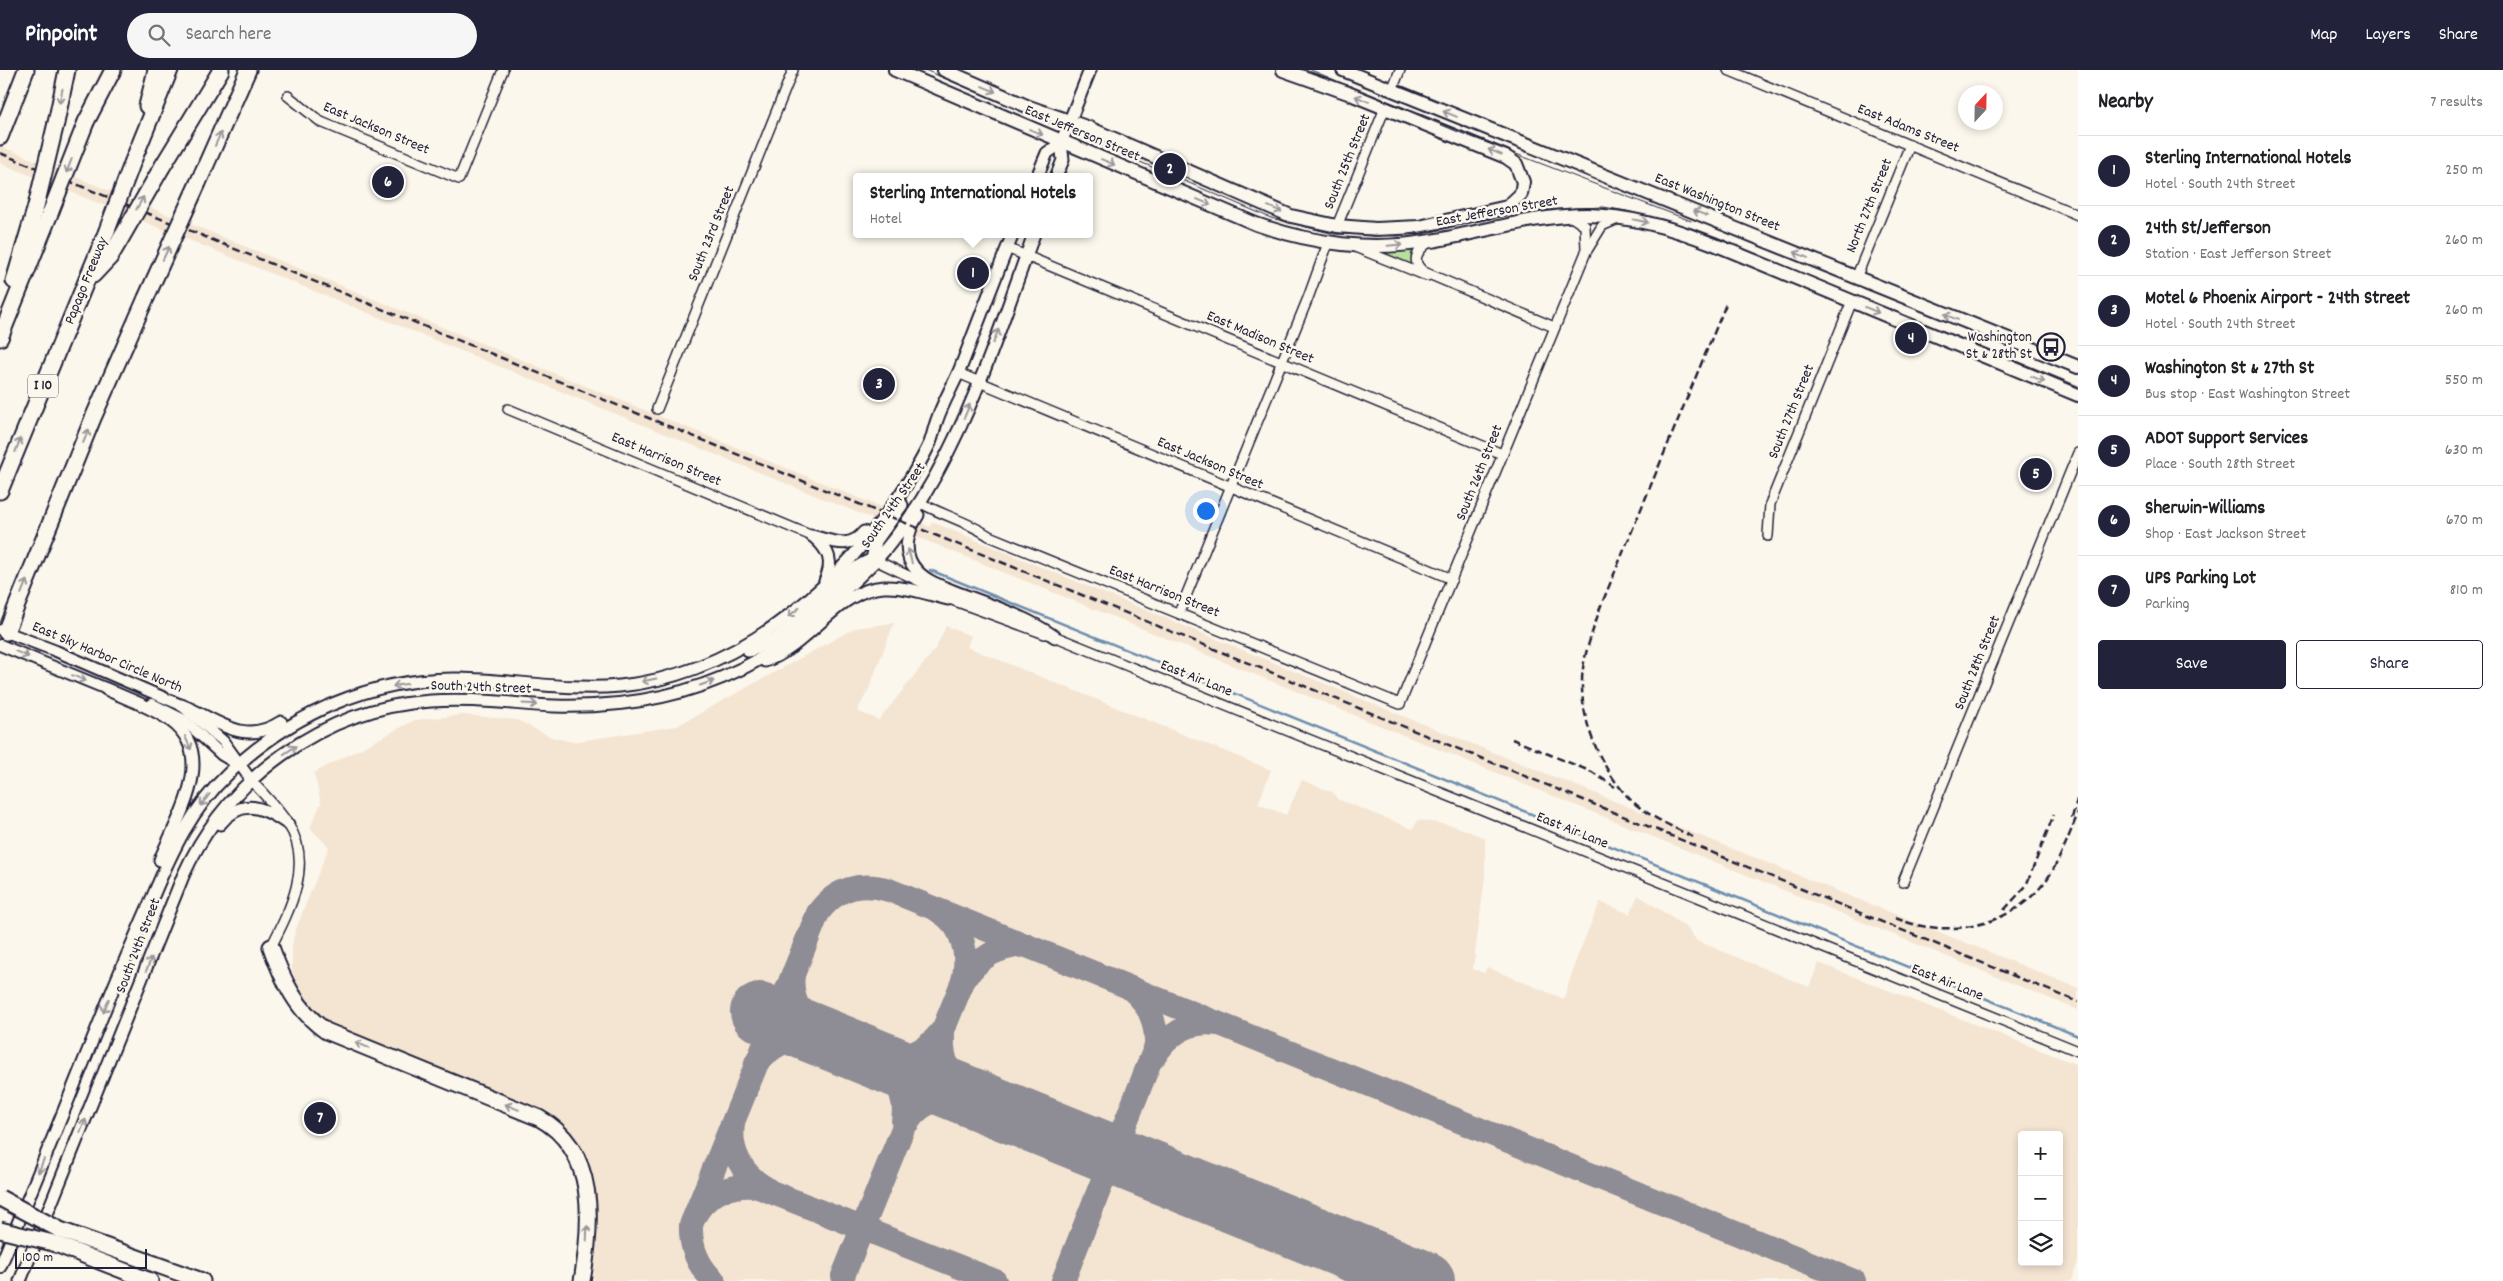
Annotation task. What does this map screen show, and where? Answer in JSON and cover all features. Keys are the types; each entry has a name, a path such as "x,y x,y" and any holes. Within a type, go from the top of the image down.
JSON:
{"highway":[{"path":"0,137 26,70"},
{"path":"0,330 36,206 67,70"},
{"path":"0,338 108,70"},
{"path":"86,122 113,70"},
{"path":"133,161 156,70"},
{"name":"Papago Freeway","path":"0,491 106,233 170,70"},
{"path":"86,282 110,257 221,70"},
{"path":"1,635 93,418 248,70"},
{"path":"272,946 278,968 295,999 306,1014 326,1030 539,1118 563,1135 578,1156 586,1182 587,1238 582,1281"},
{"path":"0,1198 56,1237 150,1281"},
{"path":"0,1230 56,1237 202,1281"},
{"path":"56,1237 178,1281"}],"main road":[{"name":"East Jefferson Street","path":"895,70 1061,143 1256,224 1298,237 1352,246 1383,246 1431,241 1535,220 1570,216 1620,218 1670,228 1714,244 1852,301"},
{"name":"East Jefferson Street","path":"912,70 943,91"},
{"name":"East Jefferson Street","path":"944,70 1291,216 1337,226 1376,229 1419,227 1507,207 1517,199 1523,187 1520,170 1512,160 1440,131"},
{"path":"1058,173 1063,160 1061,143 1090,70"},
{"path":"1283,70 1385,108 1440,131 1477,134 1555,164 1584,169"},
{"name":"East Washington Street","path":"1343,70 2078,367"},
{"path":"1038,173 1046,153 1061,143"},
{"name":"East Jefferson Street","path":"1455,219 1503,221 1553,212 1570,216"},
{"name":"South 24th Street","path":"0,1267 137,929 180,837 210,793 238,764 260,745 290,725 320,709 352,696 413,682 458,679 583,687 622,685 662,678 729,655 777,624 844,566 885,516 926,452 936,422 958,373 1011,238"},
{"name":"South 24th Street","path":"20,1281 161,936 176,892 199,844 224,808 251,780 286,753 328,728 368,713 406,703 460,700 558,706 610,705 672,694 744,668 806,627 873,562 921,503 963,420 979,382 1033,238"},
{"path":"1852,301 2078,395"},
{"path":"812,536 844,544 856,541 893,493 936,422"},
{"path":"729,655 752,650 768,641 807,613 857,567 873,562 876,541 908,494 924,462 926,452"},
{"path":"921,503 907,535 909,558 916,570 933,582 1038,624 1056,637"},
{"path":"812,536 825,548 830,559 831,565 824,584"},
{"path":"744,668 778,656 806,636 852,596 864,590 894,587 948,599"},
{"path":"106,689 171,720 187,738 193,756 191,784 145,897 137,929"},
{"path":"181,704 233,730 250,733 270,728 327,698 352,696"},
{"path":"161,936 203,852 228,815 239,809 258,807 271,812 288,824"}],"street":[{"name":"East Jackson Street","path":"288,96 321,122 459,178 503,70"},
{"name":"South 23rd Street","path":"657,409 793,70"},
{"path":"1392,90 1400,70"},
{"name":"East Adams Street","path":"1728,70 2078,215"},
{"name":"South 25th Street","path":"1337,226 1385,108"},
{"name":"North 27th Street","path":"1856,278 1910,145"},
{"name":"South 26th Street","path":"1570,216 1585,226 1586,252"},
{"name":"South 26th Street","path":"1400,704 1586,252 1602,226 1620,218"},
{"name":"East Jefferson Street","path":"1431,241 1418,251 1416,260 1420,269 1434,278"},
{"path":"1179,613 1308,298 1328,243"},
{"name":"East Jefferson Street","path":"1352,246 1554,327"},
{"name":"East Madison Street","path":"1007,248 1502,454"},
{"name":"South 27th Street","path":"1768,536 1770,504 1852,301"},
{"name":"East Jackson Street","path":"958,373 1452,579"},
{"name":"East Harrison Street","path":"508,409 812,536"},
{"name":"South 28th Street","path":"1903,882 2078,453"},
{"name":"East Harrison Street","path":"921,503 977,528 989,536 1400,704"},
{"name":"East Air Lane","path":"873,562 895,577 948,599 1028,629 1056,637"},
{"name":"East Air Lane","path":"873,562 917,582 1030,625 2078,1051"},
{"name":"East Sky Harbor Circle North","path":"1,635 112,674 181,704 223,741 238,764 288,824 298,846 300,872 294,893 272,946"},
{"name":"East Sky Harbor Circle North","path":"1,635 106,689 175,714 201,733 222,755 238,764"},
{"path":"106,689 112,674"}],"shaded area":[{"path":"0,146 930,527 932,522 1403,716 2078,988 2078,1010 0,163"},
{"path":"894,623 868,691 857,711 879,720 936,648 946,626 971,636 967,647 1271,770 1258,804 1286,815 1302,780 1334,793 1337,799 1413,829 1418,820 1455,826 1485,838 1485,877 1473,969 1484,973 1487,967 1564,999 1576,960 1600,902 1630,914 1638,895 1687,928 1697,941 1809,987 1819,963 2078,1065 2078,1262 2071,1281 594,1281 593,1184 590,1168 581,1148 563,1125 535,1107 338,1028 314,1012 299,993 292,969 292,946 295,931 329,847 310,828 321,803 314,773 415,720 463,715 517,720 551,737 573,742 677,726 855,628"}],"green space":[{"path":"1411,251 1412,267 1380,253 1381,253"}],"waterway":[{"path":"930,570 2078,1036"}],"taxiway":[{"path":"714,1281 699,1263 696,1256 692,1241 691,1225 818,913 832,898 840,893 849,889 868,886 889,890 1854,1281"},
{"path":"843,1276 963,981 965,971 963,942 955,925 940,912"},
{"path":"963,981 969,972 990,954 1006,948 1026,945"},
{"path":"793,974 794,996 803,1015 817,1030 835,1042"},
{"path":"1063,1281 1156,1046 1154,1022 1151,1014 1143,1001 1131,989"},
{"path":"1154,1057 1166,1042 1180,1031 1197,1024 1216,1024"},
{"path":"870,1057 890,1058 909,1055 926,1047 940,1033"},
{"path":"943,1033 944,1055 950,1072 962,1086 979,1100"},
{"path":"756,1063 773,1048 790,1040 809,1038 831,1041"},
{"path":"870,1057 885,1069 897,1084 903,1101 903,1121"},
{"path":"908,1122 915,1113 931,1102 950,1098 980,1101"},
{"path":"733,1123 733,1143 739,1161 750,1176 766,1188"},
{"path":"697,1212 708,1199 723,1190 739,1186 756,1186 995,1281"}],"runway":[{"path":"760,1012 1425,1281"}],"tram line":[{"path":"925,70 1271,218 1334,234 1399,236 1539,210 1603,207 1627,211 1678,224 1741,248 2078,386"},
{"path":"1311,70 1456,131 1691,221"}],"railway":[{"path":"0,153 2078,1002"},
{"path":"1693,837 1642,809 1628,797 1609,773 1594,744 1589,729 1583,698 1582,673 1600,608 1726,304"},
{"path":"1512,739 1592,772 1615,787"},
{"path":"2072,818 2078,796"},
{"path":"1895,918 1925,926 1966,927 1985,923 2018,907 2045,882 2058,860 2078,813"},
{"path":"2004,910 2026,886 2054,814"}],"place":[{"name":"24th St/Jefferson","path":"1170,169"},
{"name":"Sherwin-Williams","path":"388,182"},
{"name":"Sterling International Hotels","path":"973,273"},
{"name":"Washington St & 27th St","path":"1911,338"},
{"name":"Washington St & 28th St","path":"2051,347"},
{"name":"Motel 6 Phoenix Airport - 24th Street","path":"879,384"},
{"name":"ADOT Support Services","path":"2036,474"},
{"name":"UPS Parking Lot","path":"320,1118"}]}
